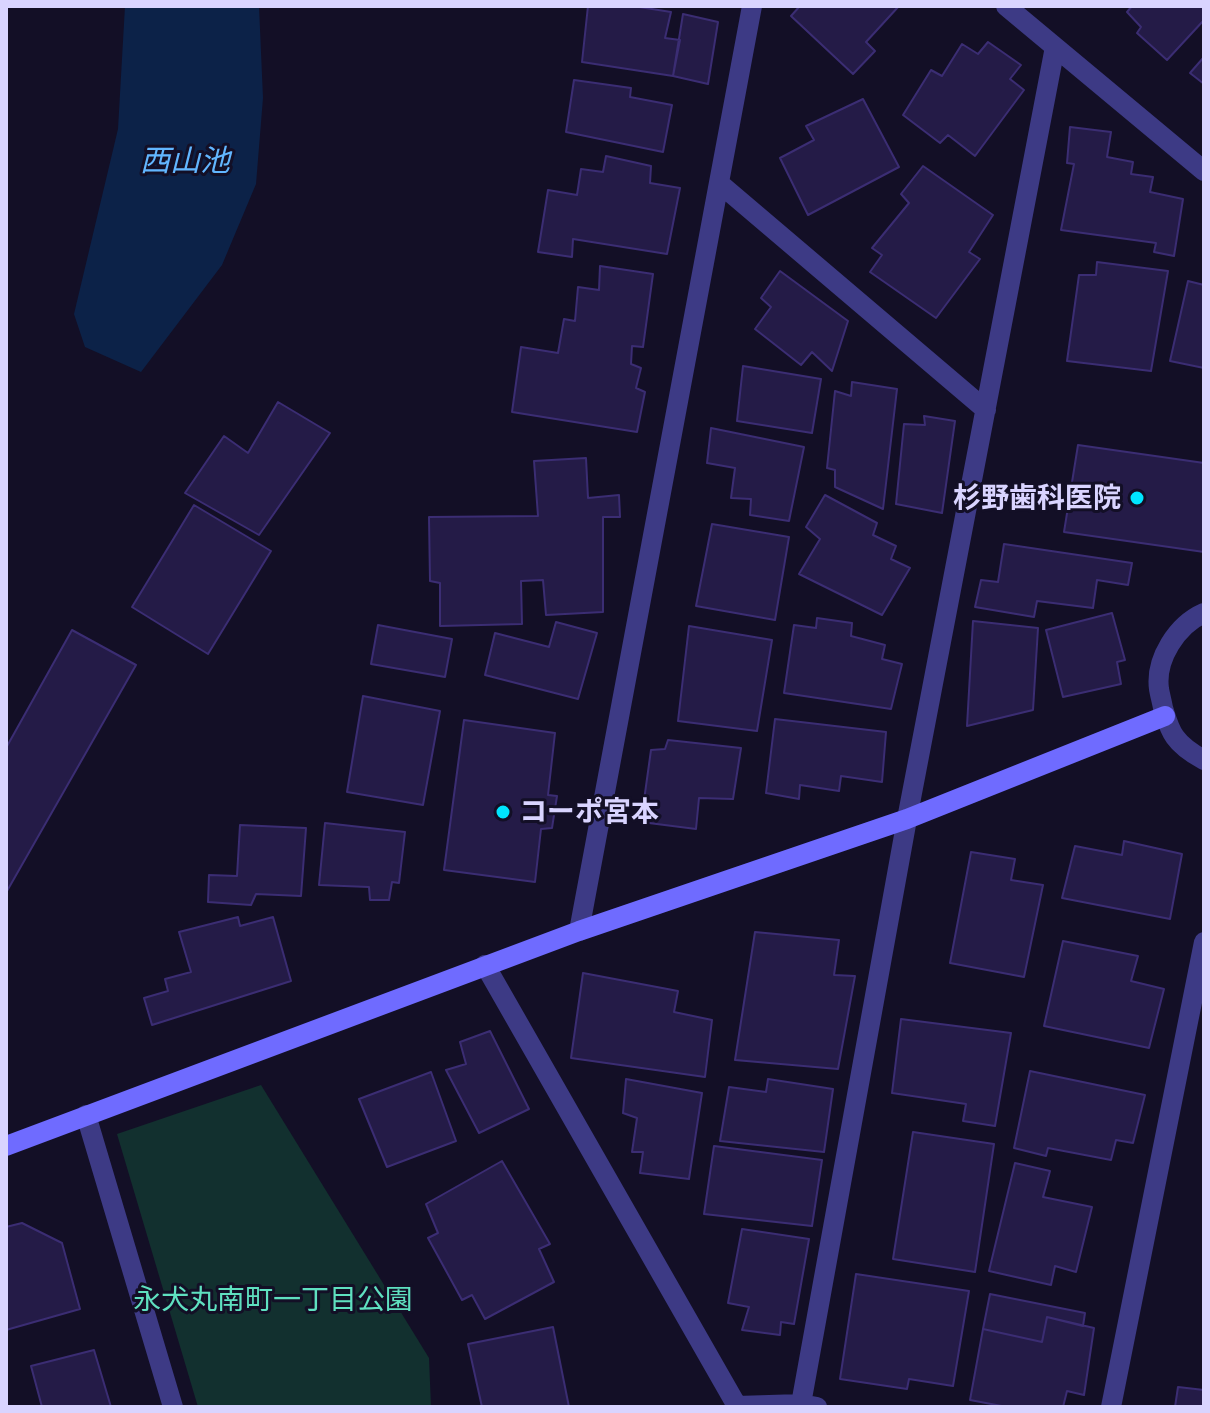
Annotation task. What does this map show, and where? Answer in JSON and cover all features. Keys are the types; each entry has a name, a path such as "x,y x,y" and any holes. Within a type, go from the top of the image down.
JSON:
{"street":[{"path":"579,931 752,6"},
{"path":"1006,6 1204,171"},
{"path":"485,965 737,1407 809,1406 907,819 1055,47"},
{"path":"719,183 986,410"},
{"path":"1204,613 1193,618 1175,637 1162,660 1158,687 1174,736 1191,753 1204,760"},
{"path":"6,1146 485,965 907,819 1165,716"},
{"path":"1111,1407 1204,942"},
{"path":"86,1115 173,1407"}],"green space":[{"name":"永犬丸南町一丁目公園","path":"261,1085 429,1358 431,1407 198,1407 117,1134"}],"water":[{"name":"西山池","path":"125,6 259,6 263,98 256,184 222,265 141,372 85,347 74,314 118,129"}],"building":[{"path":"588,6 633,6 671,12 665,38 680,40 673,76 582,62"},
{"path":"800,6 899,6 866,42 875,51 853,74 791,16"},
{"path":"1132,6 1204,6 1204,20 1167,60 1137,33 1141,27 1127,12"},
{"path":"683,14 718,22 708,84 673,76"},
{"path":"988,42 1021,65 1010,79 1024,90 975,156 948,135 940,143 903,115 931,70 942,76 962,44 978,54"},
{"path":"1204,57 1204,84 1190,73"},
{"path":"574,80 631,88 630,97 672,105 663,152 566,132"},
{"path":"863,99 899,167 808,215 780,158 814,140 806,126"},
{"path":"1070,127 1111,132 1107,157 1133,162 1131,174 1153,177 1150,192 1183,199 1174,256 1154,252 1156,243 1061,230 1074,164 1067,163"},
{"path":"606,156 651,166 650,183 680,188 667,254 573,239 572,257 538,252 548,190 577,195 581,169 603,172"},
{"path":"923,166 993,215 969,252 980,259 936,318 870,272 882,255 872,248 909,203 901,194"},
{"path":"1097,262 1168,271 1151,371 1067,361 1079,275 1096,275"},
{"path":"600,266 653,274 643,347 632,346 631,364 641,368 636,388 645,392 637,432 512,412 521,347 558,353 564,319 575,321 578,287 599,290"},
{"path":"780,271 848,321 832,371 812,352 801,365 755,329 771,307 761,298"},
{"path":"1188,281 1204,285 1204,368 1170,361"},
{"path":"743,366 821,379 812,433 737,421"},
{"path":"852,382 897,389 883,509 835,487 835,470 827,468 835,391 851,396"},
{"path":"278,402 330,433 259,535 185,493 224,436 248,453"},
{"path":"924,416 955,421 942,513 896,504 904,424 925,425"},
{"path":"711,428 804,447 789,521 750,515 751,499 731,498 735,468 707,463"},
{"name":"杉野歯科医院","path":"1078,445 1204,463 1204,552 1064,532"},
{"path":"586,458 588,498 619,495 620,517 603,517 603,612 546,615 543,580 521,581 522,624 440,626 440,583 430,581 429,517 538,516 534,461"},
{"path":"825,495 877,523 873,535 896,546 891,559 910,568 882,615 799,574 820,539 806,527"},
{"path":"194,505 271,551 208,654 132,607"},
{"path":"712,524 789,537 775,620 696,606"},
{"path":"1004,544 1132,563 1128,585 1097,580 1093,608 1037,601 1034,617 975,607 981,580 998,582"},
{"path":"1112,613 1125,660 1117,662 1121,684 1063,697 1046,630"},
{"path":"817,618 852,623 851,636 885,645 882,659 902,664 891,709 784,693 794,625 816,628"},
{"path":"973,621 1038,628 1033,710 967,726"},
{"path":"556,622 597,633 578,699 485,675 495,633 549,647"},
{"path":"378,625 452,639 445,677 371,664"},
{"path":"689,626 772,640 757,731 678,721"},
{"path":"72,630 136,665 7,891 6,748"},
{"path":"363,696 440,711 423,805 347,792"},
{"path":"775,719 886,732 882,782 841,776 839,791 800,785 799,799 766,793"},
{"name":"コーポ宮本","path":"464,720 555,733 548,795 557,796 552,828 541,829 535,882 444,870"},
{"path":"668,740 741,748 733,799 699,798 696,829 641,822 651,750 665,749"},
{"path":"325,823 405,832 399,883 392,882 389,900 370,900 369,887 319,885"},
{"path":"240,825 306,828 301,896 256,894 251,905 208,902 209,875 237,876"},
{"path":"1124,841 1182,854 1170,919 1062,898 1075,846 1122,855"},
{"path":"971,852 1015,859 1011,880 1043,885 1024,977 950,963"},
{"path":"238,917 240,926 273,917 291,981 152,1025 144,998 168,991 165,979 191,972 179,932"},
{"path":"755,932 839,940 834,975 855,976 838,1069 735,1060"},
{"path":"1063,941 1138,956 1131,981 1164,989 1149,1048 1044,1026"},
{"path":"583,973 678,991 674,1012 712,1020 705,1077 571,1058"},
{"path":"901,1019 1011,1033 995,1126 963,1121 966,1104 892,1093"},
{"path":"490,1031 529,1109 479,1133 446,1070 466,1064 460,1042"},
{"path":"1030,1071 1145,1095 1133,1143 1116,1140 1111,1160 1048,1148 1046,1156 1014,1148"},
{"path":"431,1072 456,1141 387,1167 359,1099"},
{"path":"626,1079 702,1093 689,1179 640,1173 643,1152 632,1152 637,1118 623,1113"},
{"path":"768,1079 833,1089 824,1152 720,1141 729,1087 766,1092"},
{"path":"913,1132 994,1144 975,1272 893,1259"},
{"path":"714,1146 822,1160 812,1226 704,1214"},
{"path":"502,1161 550,1244 539,1249 554,1282 485,1319 472,1295 462,1300 428,1238 438,1233 426,1204"},
{"path":"1015,1163 1050,1171 1043,1197 1092,1207 1076,1272 1055,1266 1051,1285 989,1271"},
{"path":"22,1223 62,1243 80,1309 6,1330 6,1227"},
{"path":"742,1229 809,1239 794,1324 781,1322 780,1335 742,1330 749,1307 728,1303"},
{"path":"856,1274 969,1291 953,1386 909,1379 907,1389 840,1379"},
{"path":"990,1294 1085,1313 1083,1326 1047,1317 1042,1342 983,1329"},
{"path":"1047,1317 1094,1328 1084,1395 1067,1391 1063,1407 1007,1407 970,1400 983,1329 1042,1342"},
{"path":"553,1327 569,1407 482,1407 468,1344"},
{"path":"94,1350 111,1407 42,1407 31,1366"},
{"path":"1178,1387 1204,1390 1204,1407 1175,1407"}],"place":[{"name":"杉野歯科医院","path":"1137,498"},
{"name":"コーポ宮本","path":"503,812"}]}
